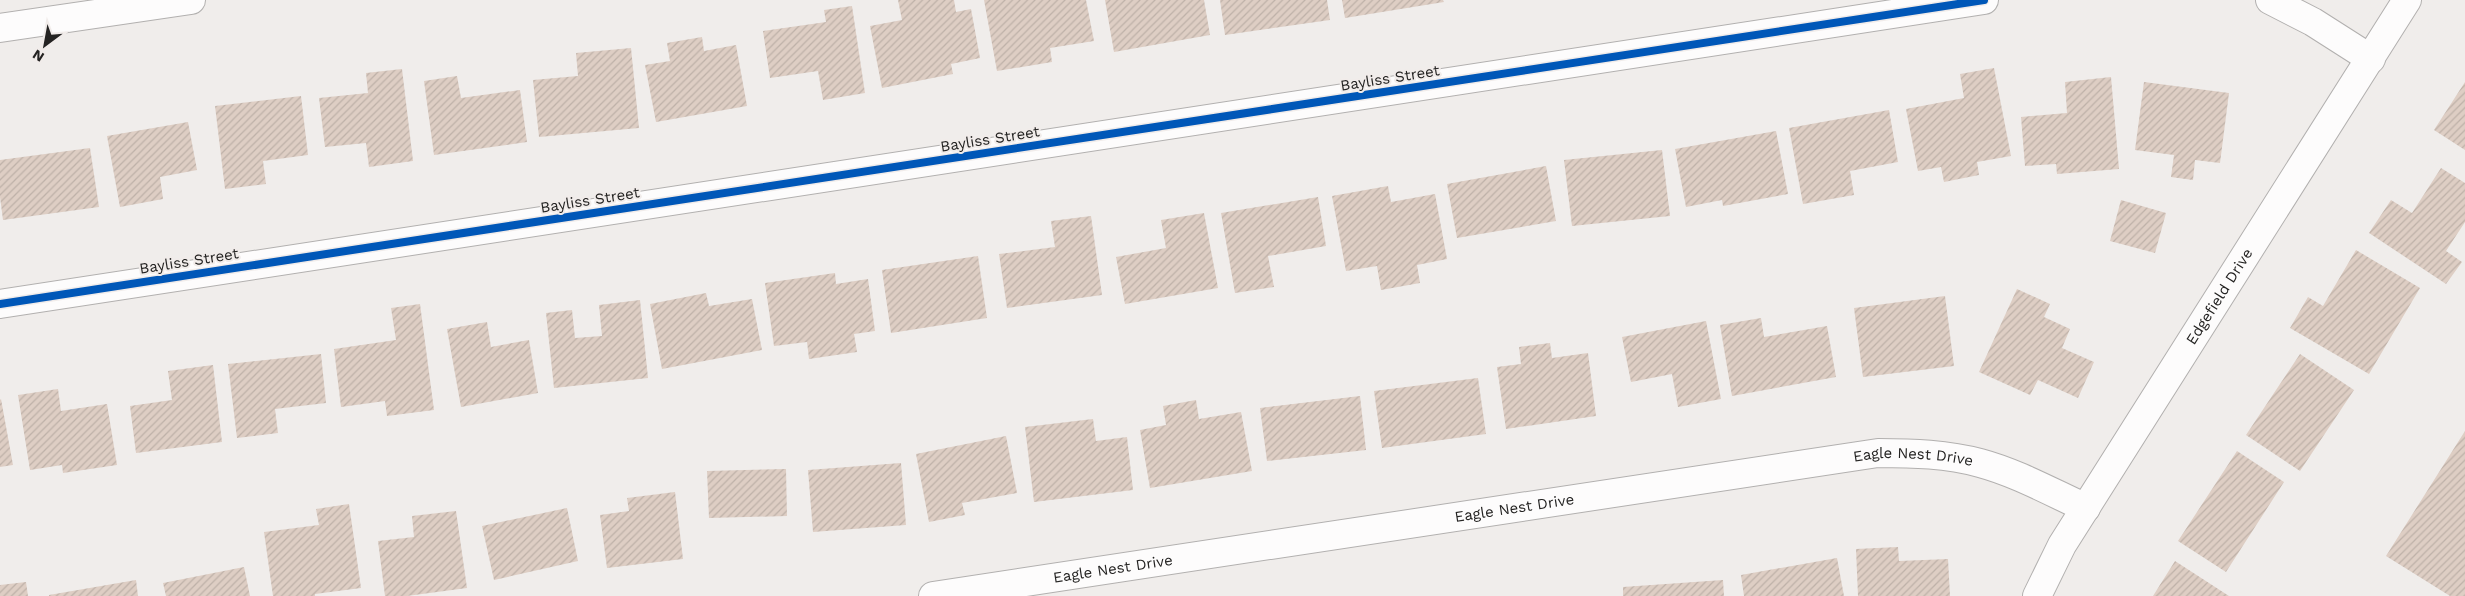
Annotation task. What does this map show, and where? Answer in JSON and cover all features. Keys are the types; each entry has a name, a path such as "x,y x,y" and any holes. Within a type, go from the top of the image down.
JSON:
{"street":[{"path":"0,28 191,0"},
{"name":"Bayliss Street","path":"0,304 1984,0"},
{"path":"2270,0 2313,22 2371,59"},
{"name":"Edgefield Drive","path":"2037,596 2062,545 2407,0"},
{"name":"Eagle Nest Drive","path":"933,596 1878,453 1930,454 1981,463 2014,474 2086,508"}],"building":[{"path":"898,0 954,0 956,12 971,9 980,58 951,64 953,74 882,88 870,26 902,20"},
{"path":"984,0 1086,0 1094,41 1050,48 1052,62 997,71"},
{"path":"1105,0 1204,0 1210,35 1114,52"},
{"path":"1220,0 1327,0 1330,20 1225,35"},
{"path":"1342,0 1443,0 1444,2 1345,18"},
{"path":"852,6 865,93 823,100 818,71 770,78 763,31 826,22 824,10"},
{"path":"702,37 704,51 736,45 747,106 656,122 645,65 670,61 667,43"},
{"path":"631,48 639,128 539,137 533,80 578,76 576,53"},
{"path":"1994,68 2011,156 1977,162 1979,175 1944,182 1941,167 1918,171 1906,109 1964,98 1960,74"},
{"path":"402,69 413,161 369,167 366,143 325,147 319,98 368,93 366,73"},
{"path":"457,76 461,98 520,90 527,142 434,155 424,81"},
{"path":"2111,77 2119,169 2057,174 2056,164 2025,166 2021,117 2067,113 2065,82"},
{"path":"2144,82 2229,93 2220,163 2195,160 2193,180 2171,177 2174,155 2135,150"},
{"path":"2465,82 2465,150 2434,130"},
{"path":"301,96 308,155 263,161 266,184 225,189 215,106"},
{"path":"1889,110 1898,162 1850,171 1854,195 1803,204 1789,128"},
{"path":"188,122 197,170 160,177 163,199 120,207 107,136"},
{"path":"1776,131 1788,194 1723,206 1722,200 1686,207 1675,149"},
{"path":"90,148 99,207 3,220 0,197 0,160"},
{"path":"1662,150 1670,216 1572,226 1564,160"},
{"path":"1546,166 1556,221 1457,238 1447,184"},
{"path":"2441,168 2465,183 2465,222 2446,251 2462,262 2446,284 2369,233 2391,200 2412,213"},
{"path":"1388,186 1391,202 1435,194 1447,259 1417,265 1420,283 1381,290 1377,266 1346,271 1332,196"},
{"path":"1318,197 1326,246 1268,256 1274,287 1235,293 1221,213"},
{"path":"2121,200 2166,213 2155,253 2110,241"},
{"path":"1204,213 1218,288 1125,304 1116,257 1166,248 1161,220"},
{"path":"1091,216 1102,295 1007,308 999,254 1055,247 1051,221"},
{"path":"2356,250 2420,288 2369,374 2290,328 2308,297 2323,306"},
{"path":"978,256 987,318 891,333 882,270"},
{"path":"835,273 836,284 868,279 875,331 854,334 857,352 809,359 807,342 774,346 765,283"},
{"path":"2017,289 2050,304 2044,317 2070,329 2062,348 2094,362 2078,398 2038,380 2030,395 1979,372"},
{"path":"706,293 709,306 752,299 762,350 662,369 650,304"},
{"path":"1945,296 1954,366 1863,377 1854,308"},
{"path":"640,300 648,378 554,388 546,313 572,310 575,338 602,336 599,305"},
{"path":"420,304 434,410 387,416 385,401 341,407 334,349 396,340 391,308"},
{"path":"1761,318 1764,337 1827,326 1836,377 1732,396 1720,325"},
{"path":"1706,321 1721,399 1678,407 1672,374 1631,382 1622,337"},
{"path":"487,322 491,347 529,340 538,393 461,407 447,329"},
{"path":"1550,343 1552,358 1588,353 1596,416 1506,429 1497,367 1521,364 1519,347"},
{"path":"321,354 326,403 275,409 278,433 237,438 228,364"},
{"path":"2300,354 2354,390 2300,471 2246,435"},
{"path":"213,365 222,442 136,453 130,406 172,400 168,371"},
{"path":"1478,378 1486,434 1382,448 1374,391"},
{"path":"58,389 61,411 107,404 117,465 63,473 62,465 30,470 18,395"},
{"path":"1360,396 1366,450 1267,461 1260,408"},
{"path":"0,400 13,465 0,467"},
{"path":"1196,400 1199,419 1241,412 1252,471 1150,488 1140,430 1166,425 1163,406"},
{"path":"1093,419 1096,441 1127,437 1133,490 1034,502 1025,427"},
{"path":"2465,431 2465,596 2450,596 2386,556"},
{"path":"1006,436 1017,493 962,503 965,515 929,522 916,454"},
{"path":"2237,451 2284,482 2226,572 2178,541"},
{"path":"901,463 906,525 813,532 808,470"},
{"path":"786,469 787,516 709,518 707,471"},
{"path":"675,492 683,559 607,568 600,515 629,511 627,498"},
{"path":"349,504 361,588 315,594 315,596 273,596 264,532 319,525 316,509"},
{"path":"567,508 578,561 494,580 482,526"},
{"path":"456,511 467,588 407,596 385,596 378,541 414,537 412,516"},
{"path":"1898,547 1899,561 1948,559 1950,596 1858,596 1856,549"},
{"path":"1837,558 1844,596 1744,596 1741,575"},
{"path":"2175,561 2229,596 2153,596"},
{"path":"244,567 250,596 166,596 163,583"},
{"path":"136,580 138,596 49,596 49,595"},
{"path":"1723,580 1724,596 1623,596 1623,587"},
{"path":"26,582 28,596 0,596 0,585"}],"cycle path":[{"path":"0,304 1984,0"}]}
